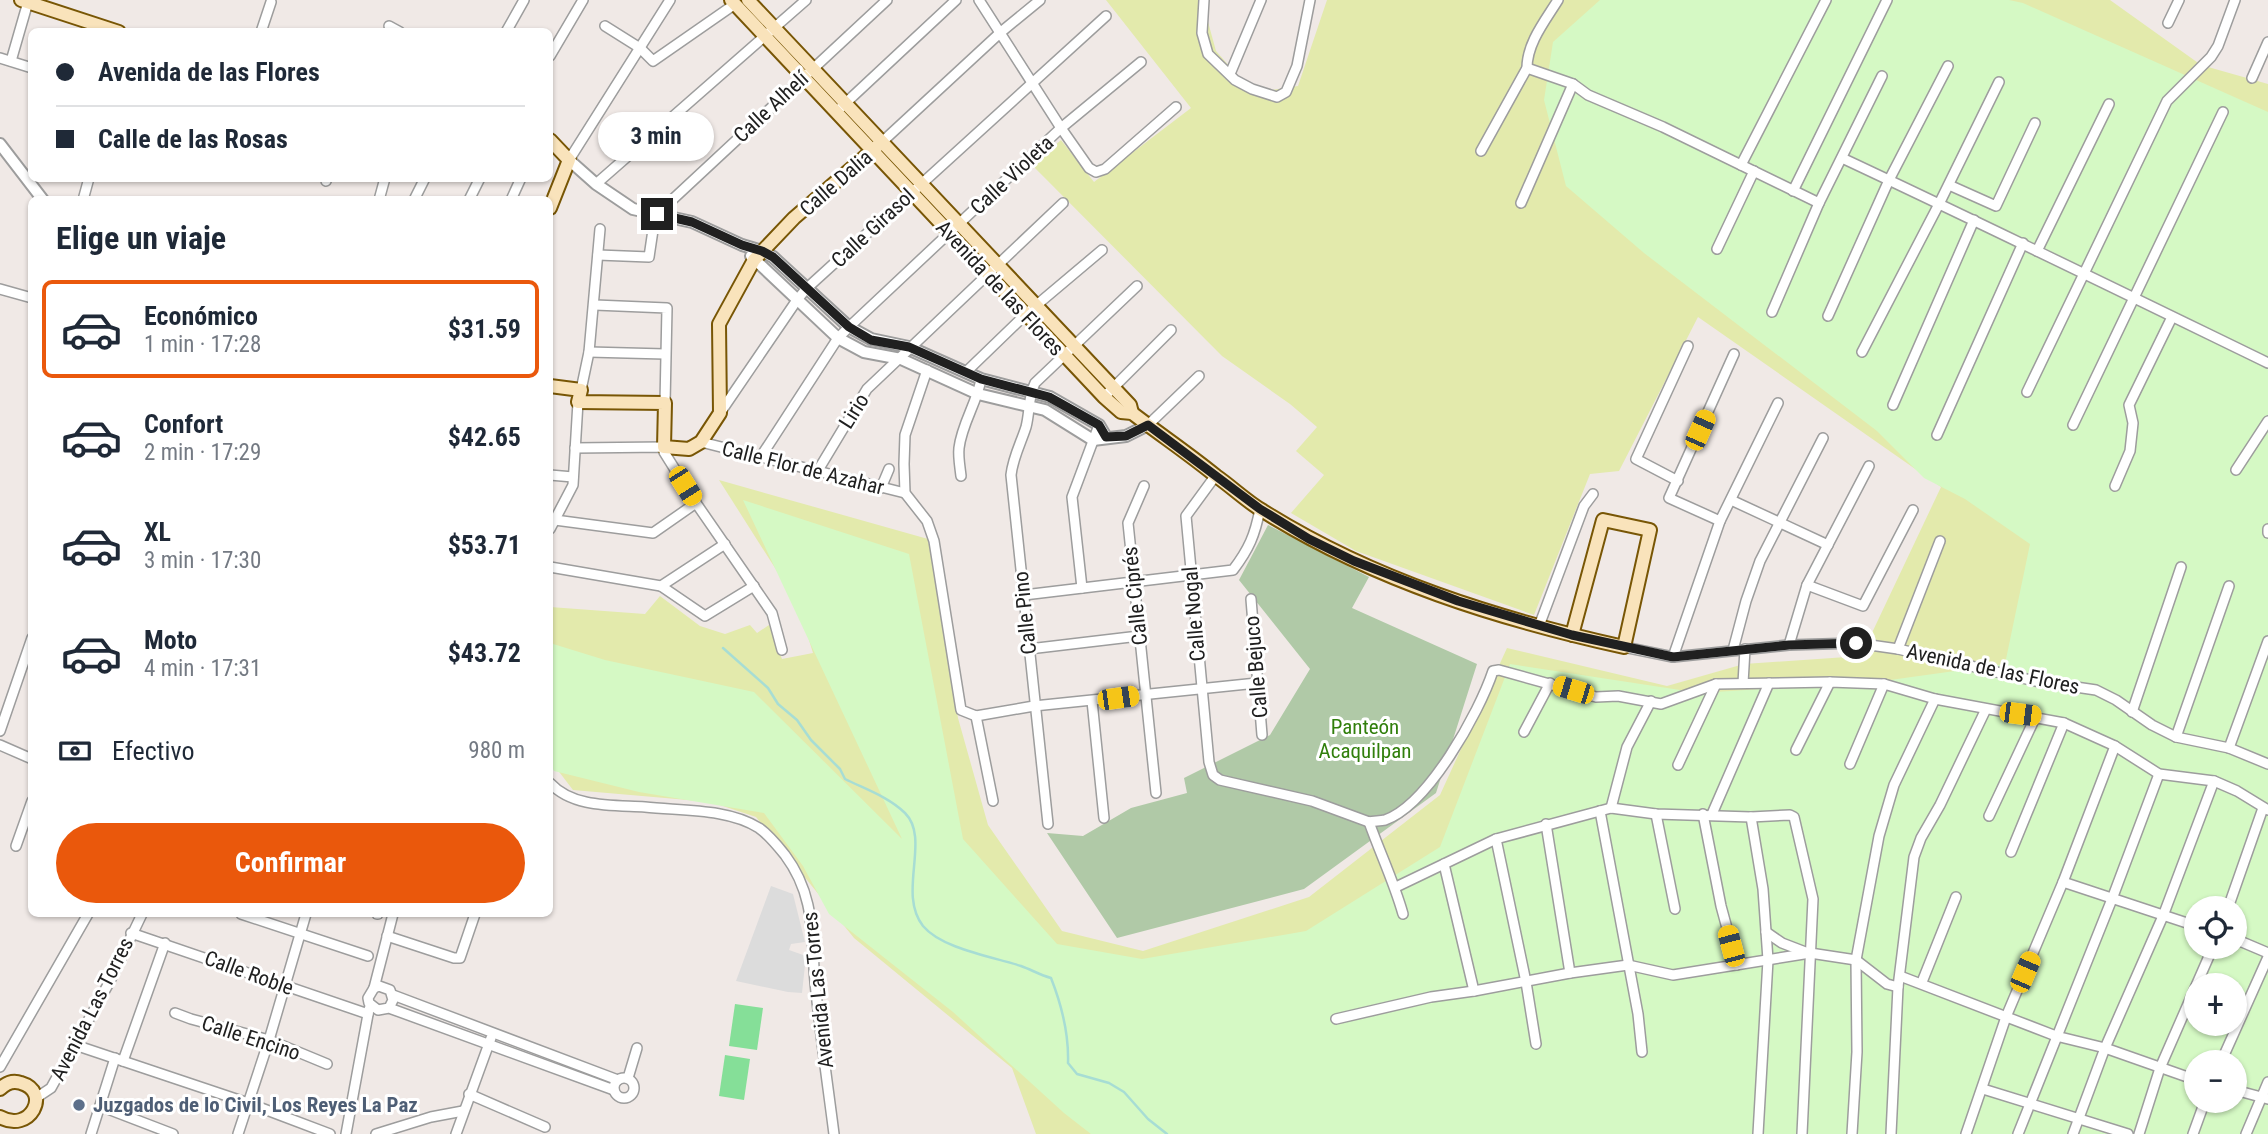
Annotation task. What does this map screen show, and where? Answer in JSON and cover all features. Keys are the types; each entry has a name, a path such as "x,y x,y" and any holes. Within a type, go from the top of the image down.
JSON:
{"main road":[{"path":"24,1 107,28"},
{"name":"Avenida de las Flores","path":"738,1 807,73 836,112 921,184 960,223 992,270"},
{"name":"Avenida de las Flores","path":"807,73 845,102 911,193 949,233 992,270 1109,392 1130,405 1132,414 1260,509 1354,561 1458,601 1539,626 1624,647"},
{"path":"553,143 569,160 553,200"},
{"name":"Calle Dalia","path":"720,413 719,324 758,256 794,218 877,146"},
{"path":"553,387 580,396 664,403 664,447 689,449 701,442"},
{"name":"Calle Girasol","path":"701,442 720,413"},
{"path":"1572,635 1603,520 1650,530 1624,647"},
{"path":"0,1089 12,1082 22,1083 31,1089 36,1098 35,1109 16,1134"},
{"path":"0,1117 9,1122 25,1121"}],"street":[{"path":"508,28 524,0"},
{"path":"553,51 583,0"},
{"path":"670,0 569,160 596,184 633,209 692,222 742,245 758,256 797,300 838,338 864,352 901,359 978,394 1045,410 1093,440 1126,436 1148,425 1199,376"},
{"path":"596,184 806,0"},
{"name":"Calle Alhelí","path":"657,214 887,0"},
{"path":"836,112 956,0"},
{"path":"979,0 1061,128 1089,168 1096,172 1105,169 1176,107"},
{"name":"Calle Dalia","path":"877,146 1001,32 1041,0"},
{"path":"1204,0 1202,33 1208,54 1252,89 1277,97 1286,92 1297,66 1310,0"},
{"path":"1230,74 1261,0"},
{"path":"1481,151 1527,68 1527,55 1558,0"},
{"path":"1741,165 1826,0"},
{"path":"1793,191 1887,0"},
{"path":"2168,23 2179,0"},
{"path":"2027,392 2167,101 2211,57 2218,46 2235,0"},
{"path":"11,61 24,1"},
{"path":"605,26 640,48 653,61 738,1"},
{"path":"262,28 271,2"},
{"name":"Calle Girasol","path":"720,413 806,289 1106,16"},
{"path":"389,26 393,28"},
{"path":"2252,78 2268,42"},
{"path":"0,58 28,67"},
{"name":"Calle Violeta","path":"760,458 838,338 1061,128 1141,62"},
{"path":"1828,316 1889,180 1948,66"},
{"path":"1527,68 1573,84 1588,95 1664,127 1819,203"},
{"path":"1772,312 1819,203 1882,76"},
{"path":"1862,352 1999,82"},
{"path":"1521,203 1573,84"},
{"path":"2038,251 2109,104"},
{"path":"2073,425 2222,112"},
{"path":"1949,185 1996,206 2035,123"},
{"path":"0,144 28,180"},
{"path":"1842,158 2085,272 2268,363"},
{"path":"1717,249 1755,171"},
{"path":"29,182 40,196"},
{"name":"Lirio","path":"817,472 867,389 1063,203"},
{"path":"1893,405 1974,220"},
{"path":"553,524 573,485 580,396 589,352 600,229"},
{"path":"598,255 649,257 653,230"},
{"path":"1937,435 2023,243"},
{"path":"966,372 1030,310 1102,250"},
{"path":"758,256 773,257 849,327 871,340 909,347 981,379 1049,397 1099,425 1106,437"},
{"path":"1031,391 1035,383 1136,286"},
{"path":"0,289 28,297"},
{"path":"594,305 667,308 664,403"},
{"path":"2116,486 2130,451 2133,423 2129,405 2172,317"},
{"path":"1109,392 1171,330"},
{"path":"1678,481 1636,459 1688,346"},
{"path":"589,352 665,354"},
{"path":"1720,521 1669,498 1734,354"},
{"path":"927,370 905,435 905,493 927,521 934,541 961,710 976,716 1034,706 1257,683"},
{"path":"961,476 958,450 960,440 981,379"},
{"name":"Calle Pino","path":"1031,391 1026,426 1012,463 1011,475 1048,824"},
{"path":"1673,657 1720,521 1779,403"},
{"path":"2236,470 2268,421"},
{"path":"1082,588 1072,497 1099,425"},
{"path":"1734,650 1749,591 1760,561 1823,438"},
{"name":"Calle Flor de Azahar","path":"701,442 905,493"},
{"path":"575,448 664,447 664,452 696,503 772,613 782,650"},
{"path":"1789,645 1807,585 1869,466"},
{"path":"881,488 889,469"},
{"path":"553,475 573,477"},
{"name":"Calle Nogal","path":"1216,475 1186,516 1200,688 1213,775 1220,780 1312,802 1368,822"},
{"name":"Calle Ciprés","path":"1144,486 1128,523 1156,793"},
{"path":"1539,626 1584,506 1593,494"},
{"path":"1731,499 1828,545"},
{"path":"555,520 653,533 696,503"},
{"path":"1024,595 1233,570 1245,555 1255,535 1260,509"},
{"path":"1807,585 1863,606 1913,510"},
{"path":"1898,649 1940,541"},
{"path":"661,586 725,544"},
{"path":"2132,712 2181,567"},
{"path":"553,568 661,586 705,616 754,586"},
{"path":"2176,737 2229,586"},
{"name":"Calle Bejuco","path":"1251,599 1262,735"},
{"path":"1029,649 1139,636"},
{"path":"2229,748 2268,641"},
{"name":"Avenida de las Flores","path":"1624,647 1673,657 1789,645 1856,643 1898,649 2035,681 2096,690 2176,737 2229,748 2268,764"},
{"path":"1743,683 1745,649"},
{"path":"0,731 28,650"},
{"path":"1403,914 1396,887 1368,822 1386,819 1421,793 1461,740 1493,671 1499,670 1596,697 1618,696 1661,704 1716,684 1884,684 1935,699 2064,723 2115,746 2159,774 2214,781 2265,809 2232,896"},
{"path":"1796,750 1830,682"},
{"path":"1524,732 1550,683"},
{"path":"1737,965 1721,906 1708,814 1769,683"},
{"path":"1678,765 1716,684"},
{"path":"1850,764 1884,684"},
{"path":"1852,1134 1857,1052 1856,960 1879,836 1894,785 1935,699"},
{"path":"1092,701 1104,818"},
{"path":"1611,808 1627,747 1651,701"},
{"path":"1891,1134 1898,987 1914,857 1986,709"},
{"path":"976,716 993,802"},
{"path":"1989,816 2036,716"},
{"path":"2011,852 2064,723"},
{"path":"0,745 28,757"},
{"path":"1966,1134 2006,1017 2063,882 2115,746"},
{"path":"2018,1134 2159,774"},
{"path":"2073,1134 2105,1048 2163,916 2214,781"},
{"name":"Avenida Las Torres","path":"553,786 565,796 586,802 712,814 743,820 760,829 776,843 792,864 808,901 814,943 815,988 834,1134"},
{"path":"1396,887 1496,839 1611,808 1656,814 1751,817 1790,815 1796,821 1812,899 1802,1134"},
{"path":"1600,811 1643,1052"},
{"path":"16,846 28,812"},
{"path":"1656,814 1675,909"},
{"path":"1751,817 1763,889 1768,960 1758,1134"},
{"path":"1546,824 1570,973"},
{"path":"1496,839 1536,1044"},
{"path":"1444,864 1474,991"},
{"path":"2063,882 2184,922"},
{"path":"1922,982 1956,897"},
{"path":"0,1068 86,917"},
{"name":"Avenida Las Torres","path":"36,1098 51,1088 110,981 140,917"},
{"path":"251,917 368,956"},
{"path":"238,1134 305,917"},
{"path":"346,1134 370,992 374,988 392,917"},
{"path":"387,936 460,958 474,917"},
{"path":"1766,932 1782,943 1810,953 1856,960 1887,984 1898,987"},
{"name":"Calle Roble","path":"131,933 368,1014"},
{"path":"91,1134 165,943"},
{"path":"2226,1050 2268,955 2247,945"},
{"path":"1336,1019 1431,997 1570,973 1628,965 1673,975 1810,953"},
{"path":"2138,1134 2160,1068 2208,959"},
{"path":"1900,976 1922,982 1958,1000 2056,1036 2105,1048 2184,1076"},
{"path":"374,988 385,987 393,995 618,1080 628,1078"},
{"path":"389,1007 393,995"},
{"path":"369,1003 378,1010 389,1007 614,1090 621,1098 631,1096 635,1086 628,1078"},
{"name":"Calle Encino","path":"176,1013 269,1040 327,1064"},
{"path":"456,1134 493,1033"},
{"path":"75,1045 248,1103 330,1134"},
{"path":"628,1078 637,1048"},
{"path":"614,1090 618,1080"},
{"path":"2246,1134 2265,1098 2268,1082"},
{"path":"1983,1089 2128,1134"},
{"path":"2247,1093 2265,1098"},
{"path":"469,1094 545,1127"},
{"path":"100,1107 173,1134"},
{"path":"376,1134 430,1117 463,1111"},
{"path":"2193,1134 2201,1113"}],"green space":[{"path":"1106,0 1202,0 1216,51 1253,93 1298,86 1327,0 2110,0 2201,65 2268,84 2268,1134 1036,1134 1012,1068 854,938 756,817 711,802 573,790 553,764 553,607 645,614 660,596 700,626 725,634 750,625 757,633 769,625 782,659 813,653 798,604 719,480 928,539 958,718 988,825 1062,931 1143,951 1309,897 1440,795 1507,648 1667,686 1744,664 1861,656 1941,487 1698,317 1619,471 1590,474 1534,615 1356,551 1291,513 1324,475 1296,451 1317,427 1290,404 1222,356 1032,165 1061,140 1094,182 1191,108"},
{"path":"1600,0 2009,0 2023,3 2268,112 2268,1134 1091,1134 1064,1113 953,1012 829,914 803,866 764,813 639,792 554,771 553,644 605,660 754,692 902,839 743,500 909,554 963,839 1057,944 1142,959 1306,931 1440,847 1510,664 1700,693 1883,681 2005,664 2030,544 1965,499 1924,478 1877,431 1644,253 1566,186 1544,100 1553,42"},
{"name":"Panteón Acaquilpan","path":"1268,525 1369,577 1352,608 1477,664 1436,793 1304,889 1117,938 1047,833 1083,836 1131,808 1187,793 1184,778 1270,735 1310,669 1239,580"},
{"path":"735,1004 763,1008 757,1050 729,1046"},
{"path":"725,1055 750,1059 744,1100 719,1096"}],"shaded area":[{"path":"771,886 793,894 805,942 791,944 789,950 806,956 802,993 736,981"}],"waterway":[{"path":"723,648 768,688 778,704 797,720 811,740 840,769 845,779 884,798 905,813 912,824 915,837 913,898 916,913 923,926 943,941 955,946 1051,978 1064,1020 1068,1063 1077,1074 1109,1083 1124,1092 1148,1119 1167,1134"}],"place":[{"name":"Juzgados de lo Civil, Los Reyes La Paz","path":"79,1105"}],"route":[{"path":"657,214 692,222 773,257 849,327 871,340 909,347 981,379 1049,397 1099,425 1106,437 1114,439 1126,436 1148,425 1260,509 1309,539 1407,583 1539,626 1673,657 1789,645 1856,643"}]}
